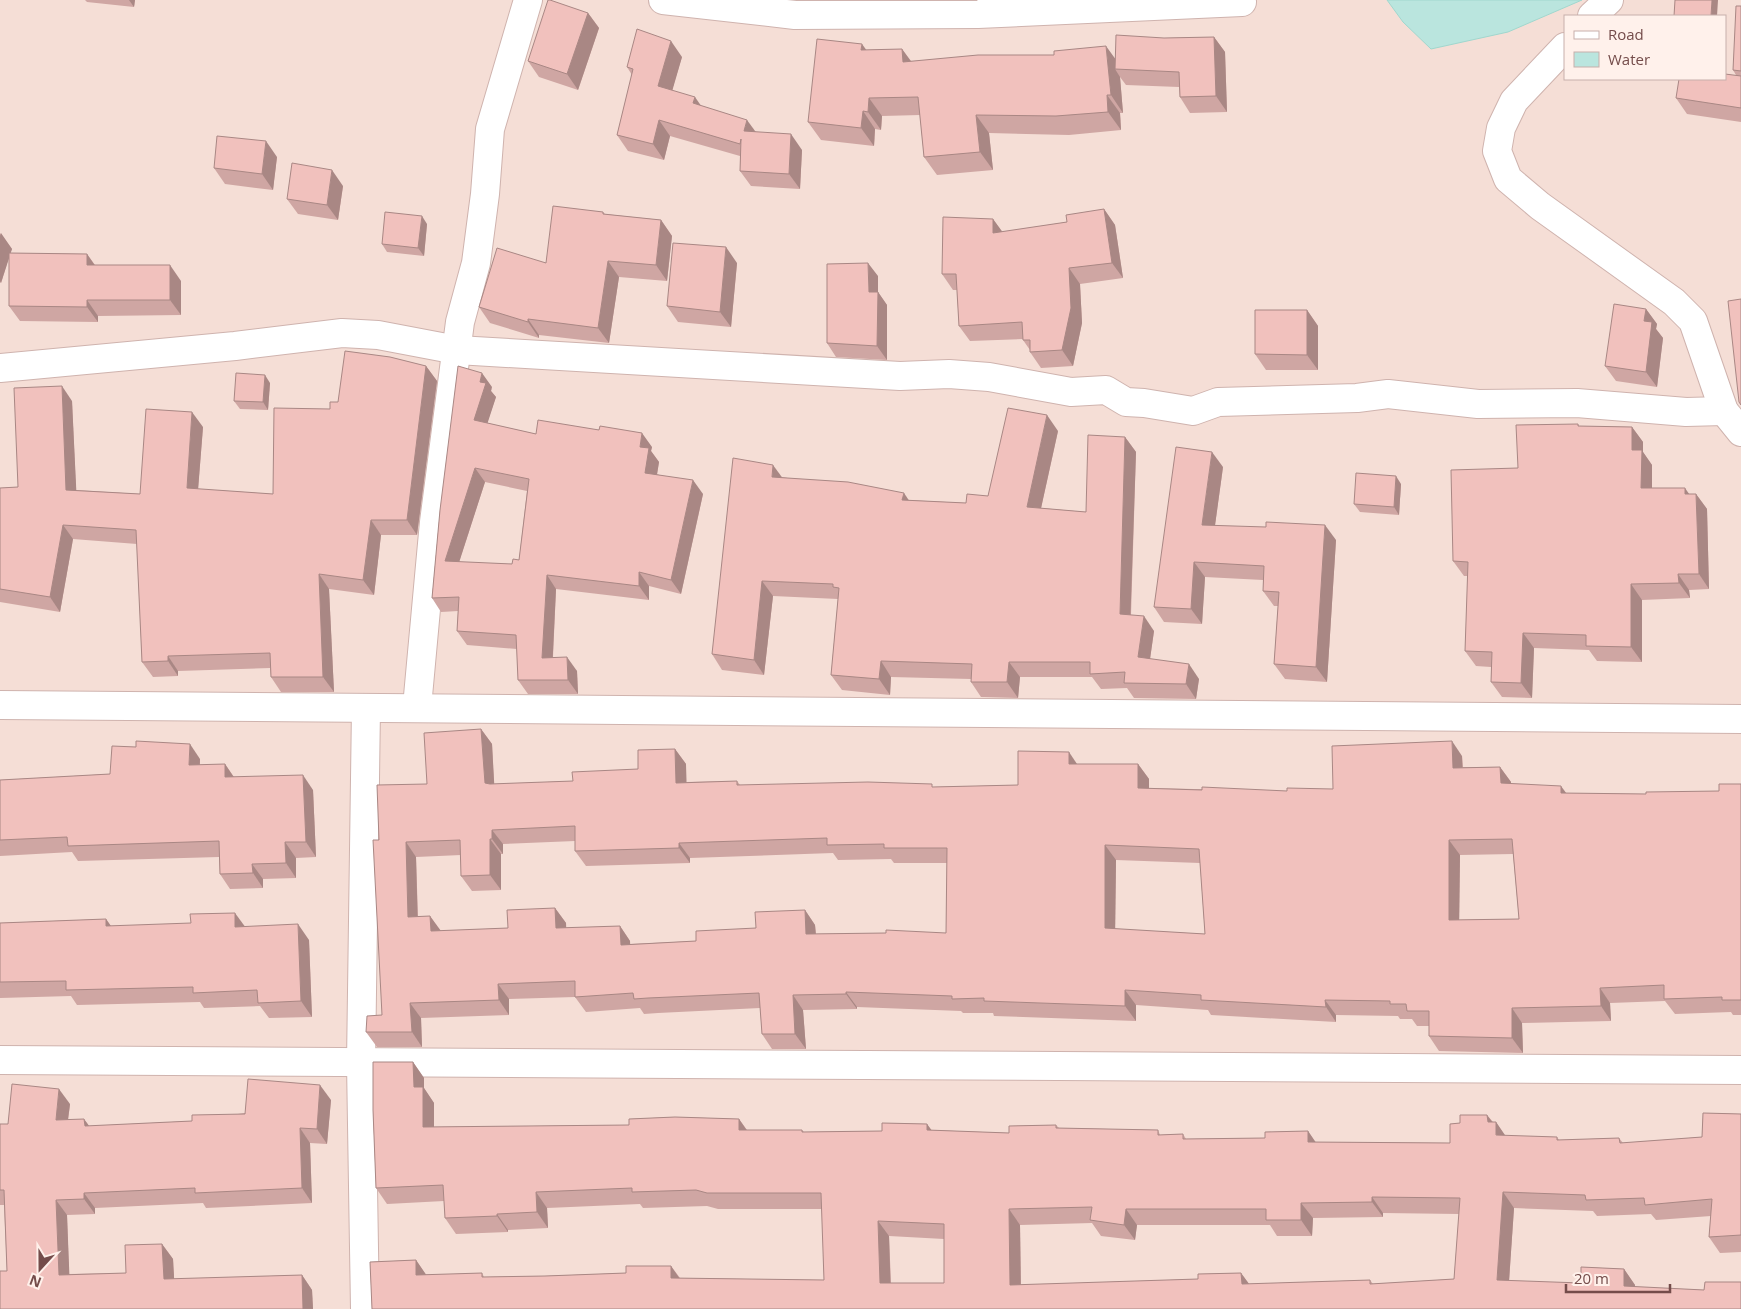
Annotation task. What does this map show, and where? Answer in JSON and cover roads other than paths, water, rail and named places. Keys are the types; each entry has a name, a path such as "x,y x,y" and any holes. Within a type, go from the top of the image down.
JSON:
{"street":[{"path":"417,708 434,522 460,322 476,263 485,194 490,129 528,0"},
{"path":"663,0 795,15 978,14 1242,2"},
{"path":"1593,15 1609,0"},
{"path":"1564,48 1514,101 1501,128 1498,151 1508,179 1540,206 1674,302 1693,321 1724,411 1741,432"},
{"path":"0,368 225,347 342,333 378,335 457,350 900,376 949,374 989,377 1071,392 1106,390 1126,402 1193,411 1218,402 1357,398 1388,394 1478,404 1577,403 1686,412 1724,411"},
{"path":"0,704 1741,719"},
{"path":"365,1309 362,1063 366,708"},
{"path":"0,1060 1741,1070"}],"water":[{"path":"1387,0 1582,0 1508,32 1431,49 1403,22"}]}
